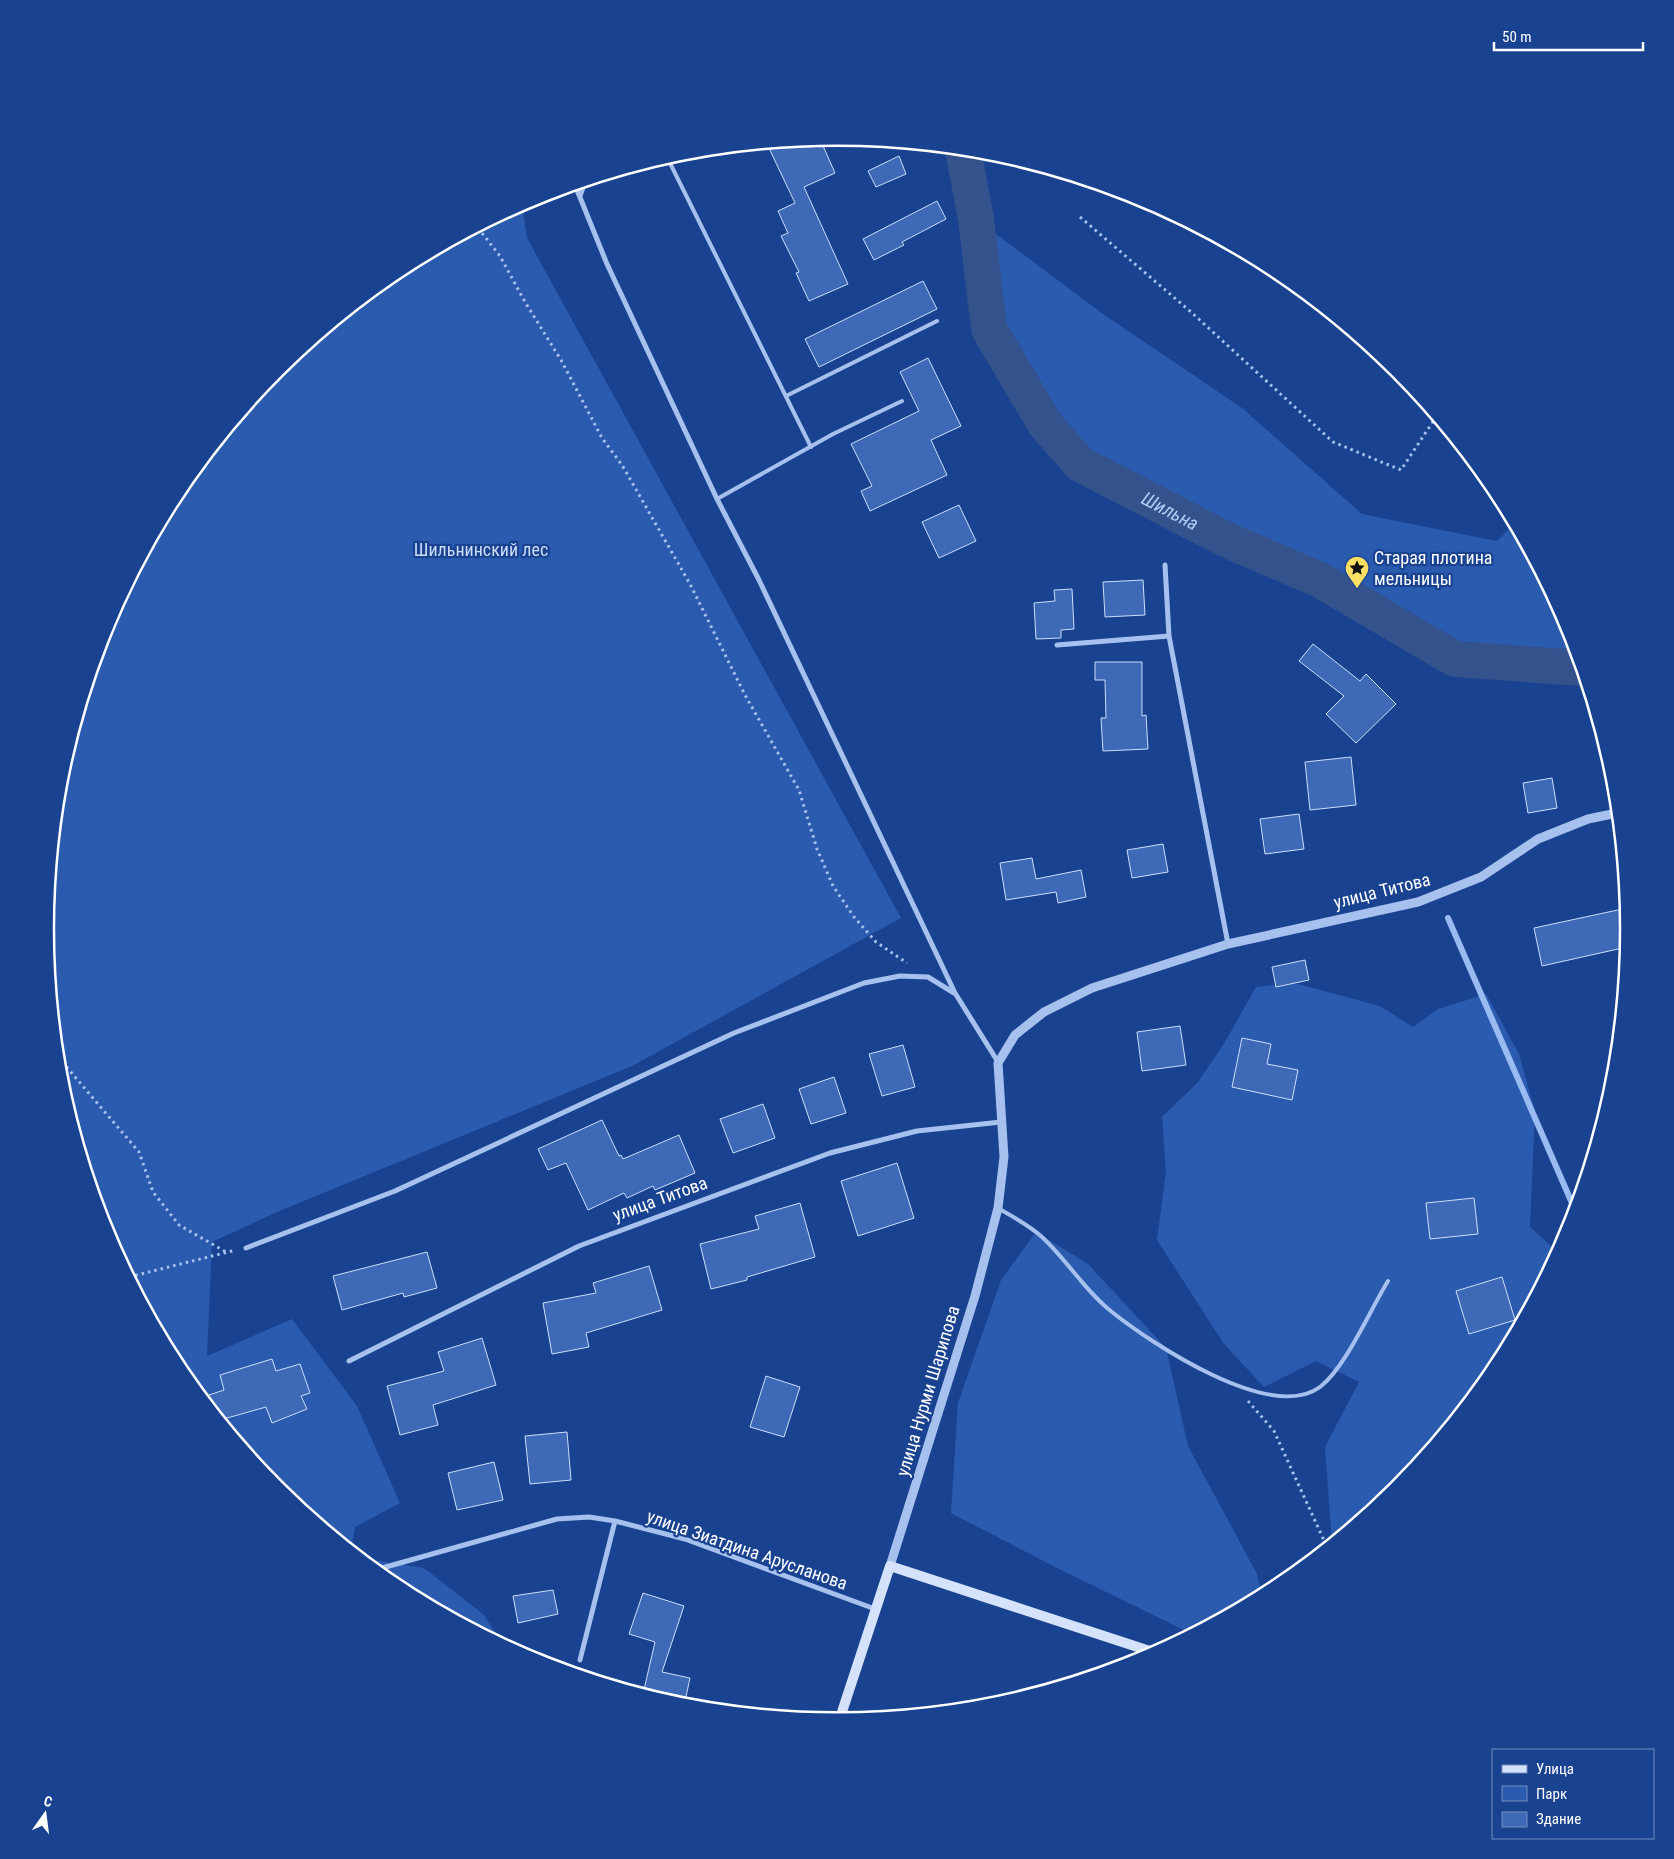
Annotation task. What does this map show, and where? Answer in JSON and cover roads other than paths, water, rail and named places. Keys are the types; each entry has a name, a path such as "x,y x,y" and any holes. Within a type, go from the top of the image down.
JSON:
{"main road":[{"name":"улица Нурми Шарипова","path":"842,1713 890,1566"},
{"path":"890,1566 1146,1649"}],"street":[{"path":"579,196 582,189"},
{"path":"577,191 607,264 717,499 759,580 955,993 998,1062"},
{"path":"1165,565 1169,636 1228,944"},
{"path":"1057,645 1169,636"},
{"name":"улица Титова","path":"998,1062 1015,1035 1044,1012 1092,988 1228,944 1418,902 1481,877 1538,839 1588,819 1612,814"},
{"path":"246,1248 395,1191 734,1033 864,983 900,976 928,977 955,993"},
{"name":"улица Нурми Шарипова","path":"890,1566 975,1296 998,1208 1004,1157 998,1062"},
{"name":"улица Титова","path":"349,1360 579,1246 830,1153 918,1131 1001,1122"},
{"name":"улица Зиатдина Арусланова","path":"383,1568 557,1519 589,1517 615,1521 685,1539 876,1609"},
{"path":"580,1660 615,1521"}],"lane":[{"path":"671,164 811,447"},
{"path":"786,396 937,321"},
{"path":"717,499 902,400"},
{"path":"998,1208 1042,1238 1082,1283 1112,1312 1200,1369 1234,1386 1287,1397 1305,1394 1320,1386 1334,1371 1388,1281"}],"waterway":[{"name":"Шильна","path":"964,157 976,219 989,329 1045,424 1080,464 1227,540 1320,580 1455,659 1575,668"},
{"path":"1448,918 1571,1202"}],"place":[{"name":"Старая плотина мельницы","path":"1357,589"}],"park label":[{"name":"Шильнинский лес","path":"481,550"}]}
